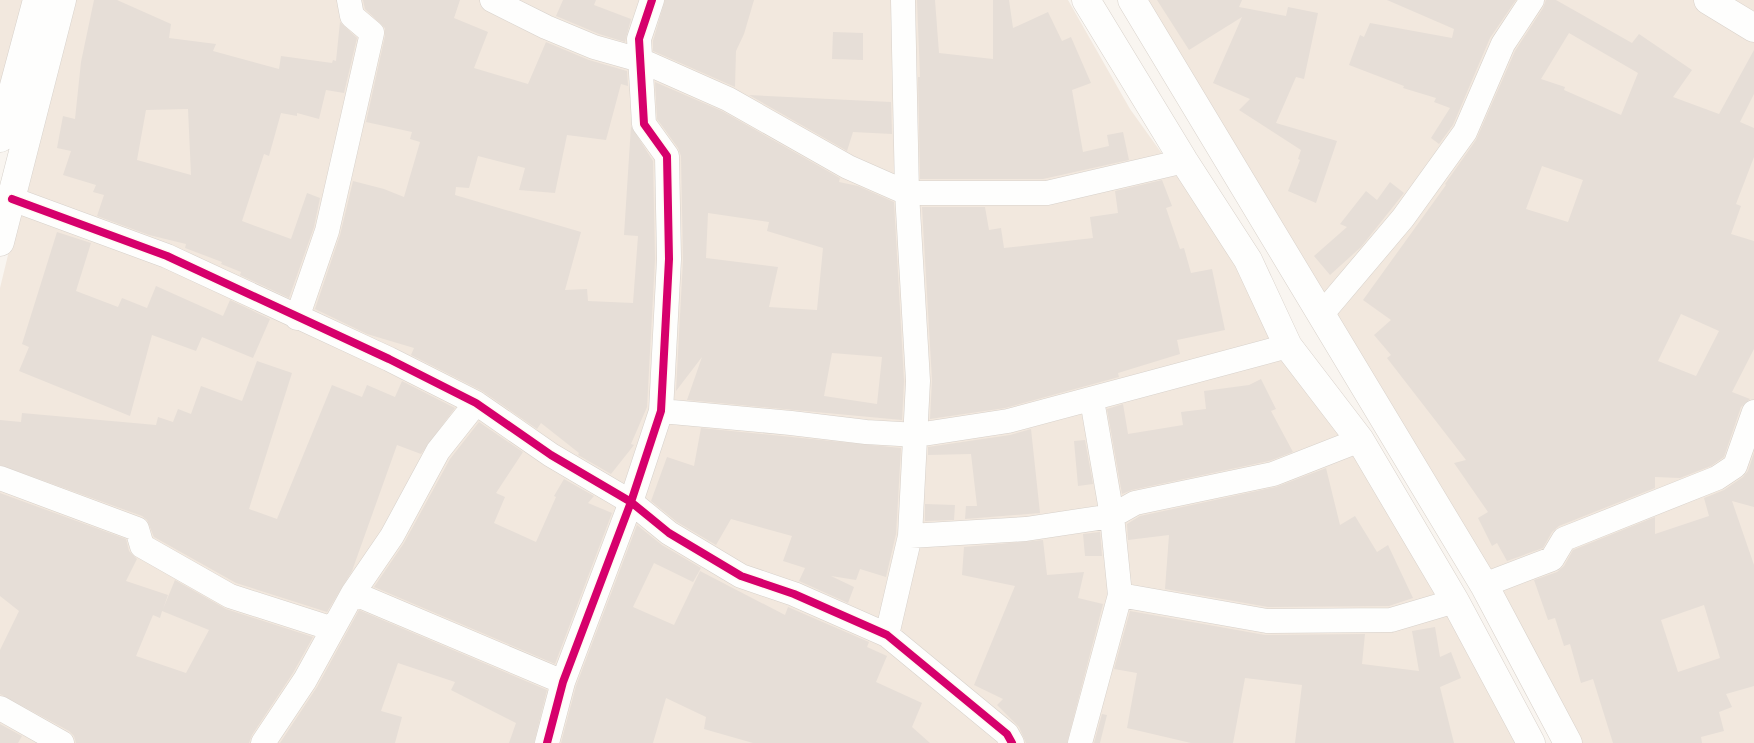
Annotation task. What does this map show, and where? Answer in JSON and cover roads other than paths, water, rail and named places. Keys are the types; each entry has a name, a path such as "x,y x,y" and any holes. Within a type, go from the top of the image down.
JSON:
{"main road":[{"path":"0,138 37,0"},
{"path":"0,242 62,0"},
{"path":"1086,0 1184,161 1248,260 1288,346 1360,440 1455,601 1531,743"},
{"path":"1132,0 1484,584 1568,743"},
{"path":"1708,0 1754,28"}],"street":[{"path":"298,318 328,231 372,33 352,16 349,0"},
{"path":"492,0 546,27 594,47 640,60 728,99 848,167 907,193 1047,193 1184,161"},
{"path":"547,743 563,682 631,502 661,411 669,259 668,156 644,124 640,60 640,39 652,0"},
{"path":"887,635 910,536 918,381 907,193 903,0"},
{"path":"1321,315 1403,218 1465,132 1503,44 1532,0"},
{"path":"12,199 167,256 389,359 476,403 551,455 631,502 669,533 741,576 794,594 887,635 1007,734 1012,743"},
{"path":"661,411 790,422 866,432 916,435 1008,421 1288,346"},
{"path":"1080,743 1120,595 1112,516 1092,400"},
{"path":"263,743 305,680 353,593 392,536 438,451 476,403"},
{"path":"1484,584 1552,559 1564,539 1717,478 1736,466 1754,412"},
{"path":"910,536 1026,529 1112,516 1135,503 1273,474 1360,440"},
{"path":"0,478 137,529 142,546 230,596 333,629"},
{"path":"353,593 563,682"},
{"path":"1120,595 1268,621 1392,620 1455,601"},
{"path":"0,708 49,740"}]}
